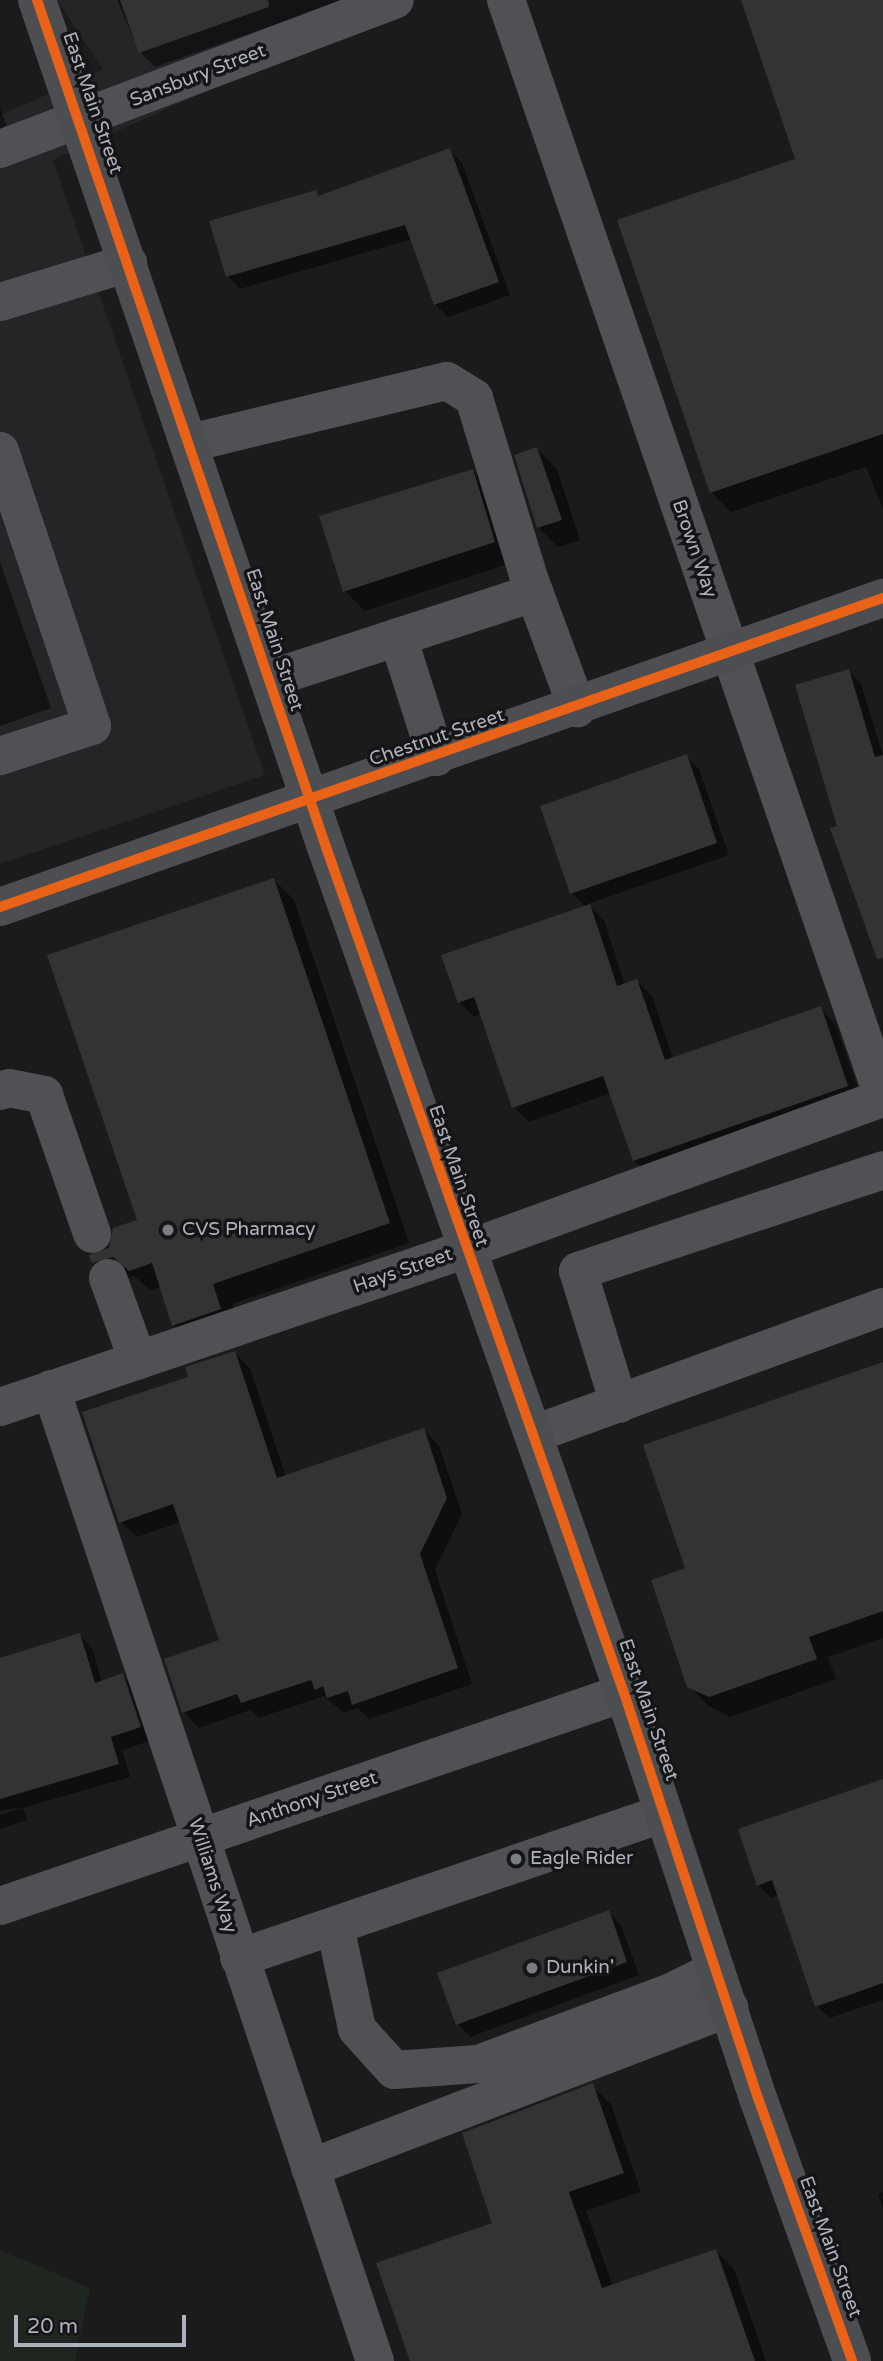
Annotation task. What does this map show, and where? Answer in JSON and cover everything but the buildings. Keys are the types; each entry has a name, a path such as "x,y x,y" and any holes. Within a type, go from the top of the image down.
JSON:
{"main road":[{"name":"East Main Street","path":"37,0 81,121 310,802 465,1250 534,1434 852,2361"},
{"name":"Chestnut Street","path":"0,907 310,802 883,598"}],"street":[{"name":"Sansbury Street","path":"0,149 81,121 395,0"},
{"name":"Brown Way","path":"506,0 883,1098"},
{"path":"0,302 128,263"},
{"path":"190,443 447,381 474,398 534,593 577,708"},
{"path":"0,451 92,726 0,756"},
{"path":"269,679 534,593"},
{"path":"398,637 436,757"},
{"path":"0,1091 9,1088 44,1095 92,1234"},
{"name":"Hays Street","path":"0,1407 465,1250 883,1098"},
{"path":"619,1404 578,1271 883,1170"},
{"path":"108,1278 138,1361"},
{"path":"534,1434 883,1307"},
{"name":"Williams Way","path":"51,1390 375,2361"},
{"name":"Anthony Street","path":"0,1906 624,1693"},
{"path":"239,1958 664,1813"},
{"path":"335,1926 357,2029 394,2070 478,2064 669,1993 716,1970"},
{"path":"310,2168 729,2008"}],"shaded area":[{"path":"57,0 409,0 53,160 265,775 0,864 0,115 103,70"},
{"path":"0,2250 90,2288 75,2361 0,2361"}],"cycle path":[{"path":"37,0 326,847 624,1693 758,2098 852,2361"},
{"path":"0,907 883,598"}],"place":[{"name":"CVS Pharmacy","path":"168,1230"},
{"name":"Eagle Rider","path":"516,1859"},
{"name":"Dunkin'","path":"532,1968"}]}
